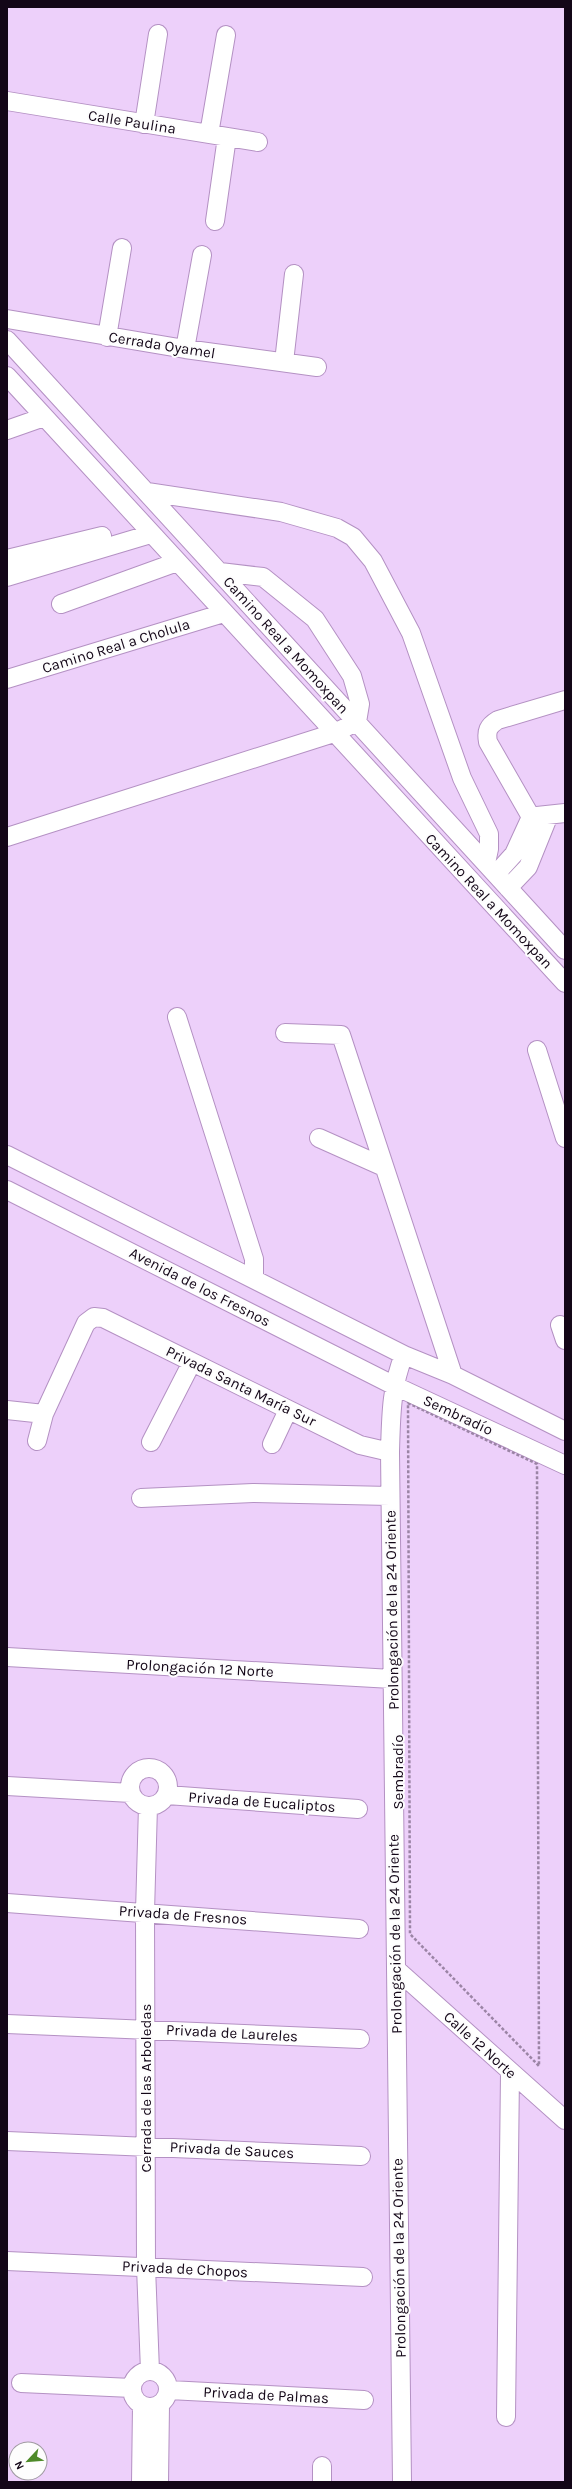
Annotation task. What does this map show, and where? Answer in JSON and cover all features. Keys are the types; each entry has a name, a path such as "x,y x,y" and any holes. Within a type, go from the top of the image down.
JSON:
{"street":[{"path":"144,124 158,34"},
{"path":"209,134 226,35"},
{"name":"Calle Paulina","path":"7,102 258,142"},
{"path":"215,221 227,137"},
{"path":"107,337 122,248"},
{"path":"185,349 202,254"},
{"path":"284,362 294,274"},
{"name":"Cerrada Oyamel","path":"7,318 107,337 317,367"},
{"name":"Camino Real a Momoxpan","path":"7,340 565,950"},
{"name":"Camino Real a Momoxpan","path":"7,376 565,983"},
{"path":"7,430 44,417"},
{"path":"71,447 90,432"},
{"path":"147,492 281,512 337,528 353,537 373,561 411,633 462,778 489,834 491,869"},
{"path":"7,559 147,529"},
{"path":"7,577 147,529"},
{"path":"61,604 177,562"},
{"path":"7,837 334,732 357,722 360,704 352,676 316,619 262,577 220,572"},
{"name":"Camino Real a Cholula","path":"7,679 224,613"},
{"path":"531,817 488,742 486,732 490,725 498,720 565,700"},
{"path":"531,817 557,814"},
{"path":"508,888 528,866 557,814"},
{"path":"491,869 514,854 531,817"},
{"path":"177,1017 254,1259 254,1279"},
{"path":"285,1033 341,1035 453,1375"},
{"path":"538,1050 565,1138"},
{"path":"319,1138 384,1166"},
{"path":"7,1154 404,1355 453,1375 565,1431"},
{"name":"Avenida de los Fresnos","path":"7,1190 393,1385 565,1464"},
{"name":"Privada Santa María Sur","path":"44,1414 86,1323 94,1317 103,1318 360,1445 390,1452"},
{"path":"393,1385 404,1355"},
{"path":"151,1442 192,1362"},
{"name":"Prolongación de la 24 Oriente","path":"393,1385 390,1496 402,2482"},
{"path":"7,1410 44,1414 37,1441"},
{"path":"272,1444 288,1410"},
{"path":"141,1498 253,1493 390,1496"},
{"name":"Prolongación 12 Norte","path":"7,1657 392,1680"},
{"path":"145,1768 156,1768 165,1775 169,1785 167,1795 156,1805 148,1806 135,1800 131,1793 131,1782 136,1773 145,1768"},
{"path":"7,1786 131,1793"},
{"name":"Privada de Eucaliptos","path":"167,1795 358,1809"},
{"name":"Cerrada de las Arboledas","path":"148,1806 145,1912 145,2029 147,2146 146,2267 150,2371"},
{"name":"Privada de Fresnos","path":"7,1903 359,1928"},
{"name":"Calle 12 Norte","path":"396,1969 510,2073 565,2120"},
{"name":"Privada de Laureles","path":"7,2024 360,2039"},
{"path":"506,2416 510,2073"},
{"name":"Privada de Sauces","path":"7,2141 361,2156"},
{"name":"Privada de Chopos","path":"7,2261 362,2277"},
{"path":"150,2371 160,2373 167,2380 169,2390 166,2399 160,2405 151,2408 142,2406 134,2399 132,2388 134,2380 141,2373 150,2371"},
{"path":"21,2383 132,2388"},
{"name":"Privada de Palmas","path":"169,2390 364,2400"},
{"path":"159,2482 160,2405"},
{"path":"141,2482 142,2406"}],"path":[{"name":"Sembradío","path":"408,1403 537,1464 539,2066 410,1934 408,1403"}]}
